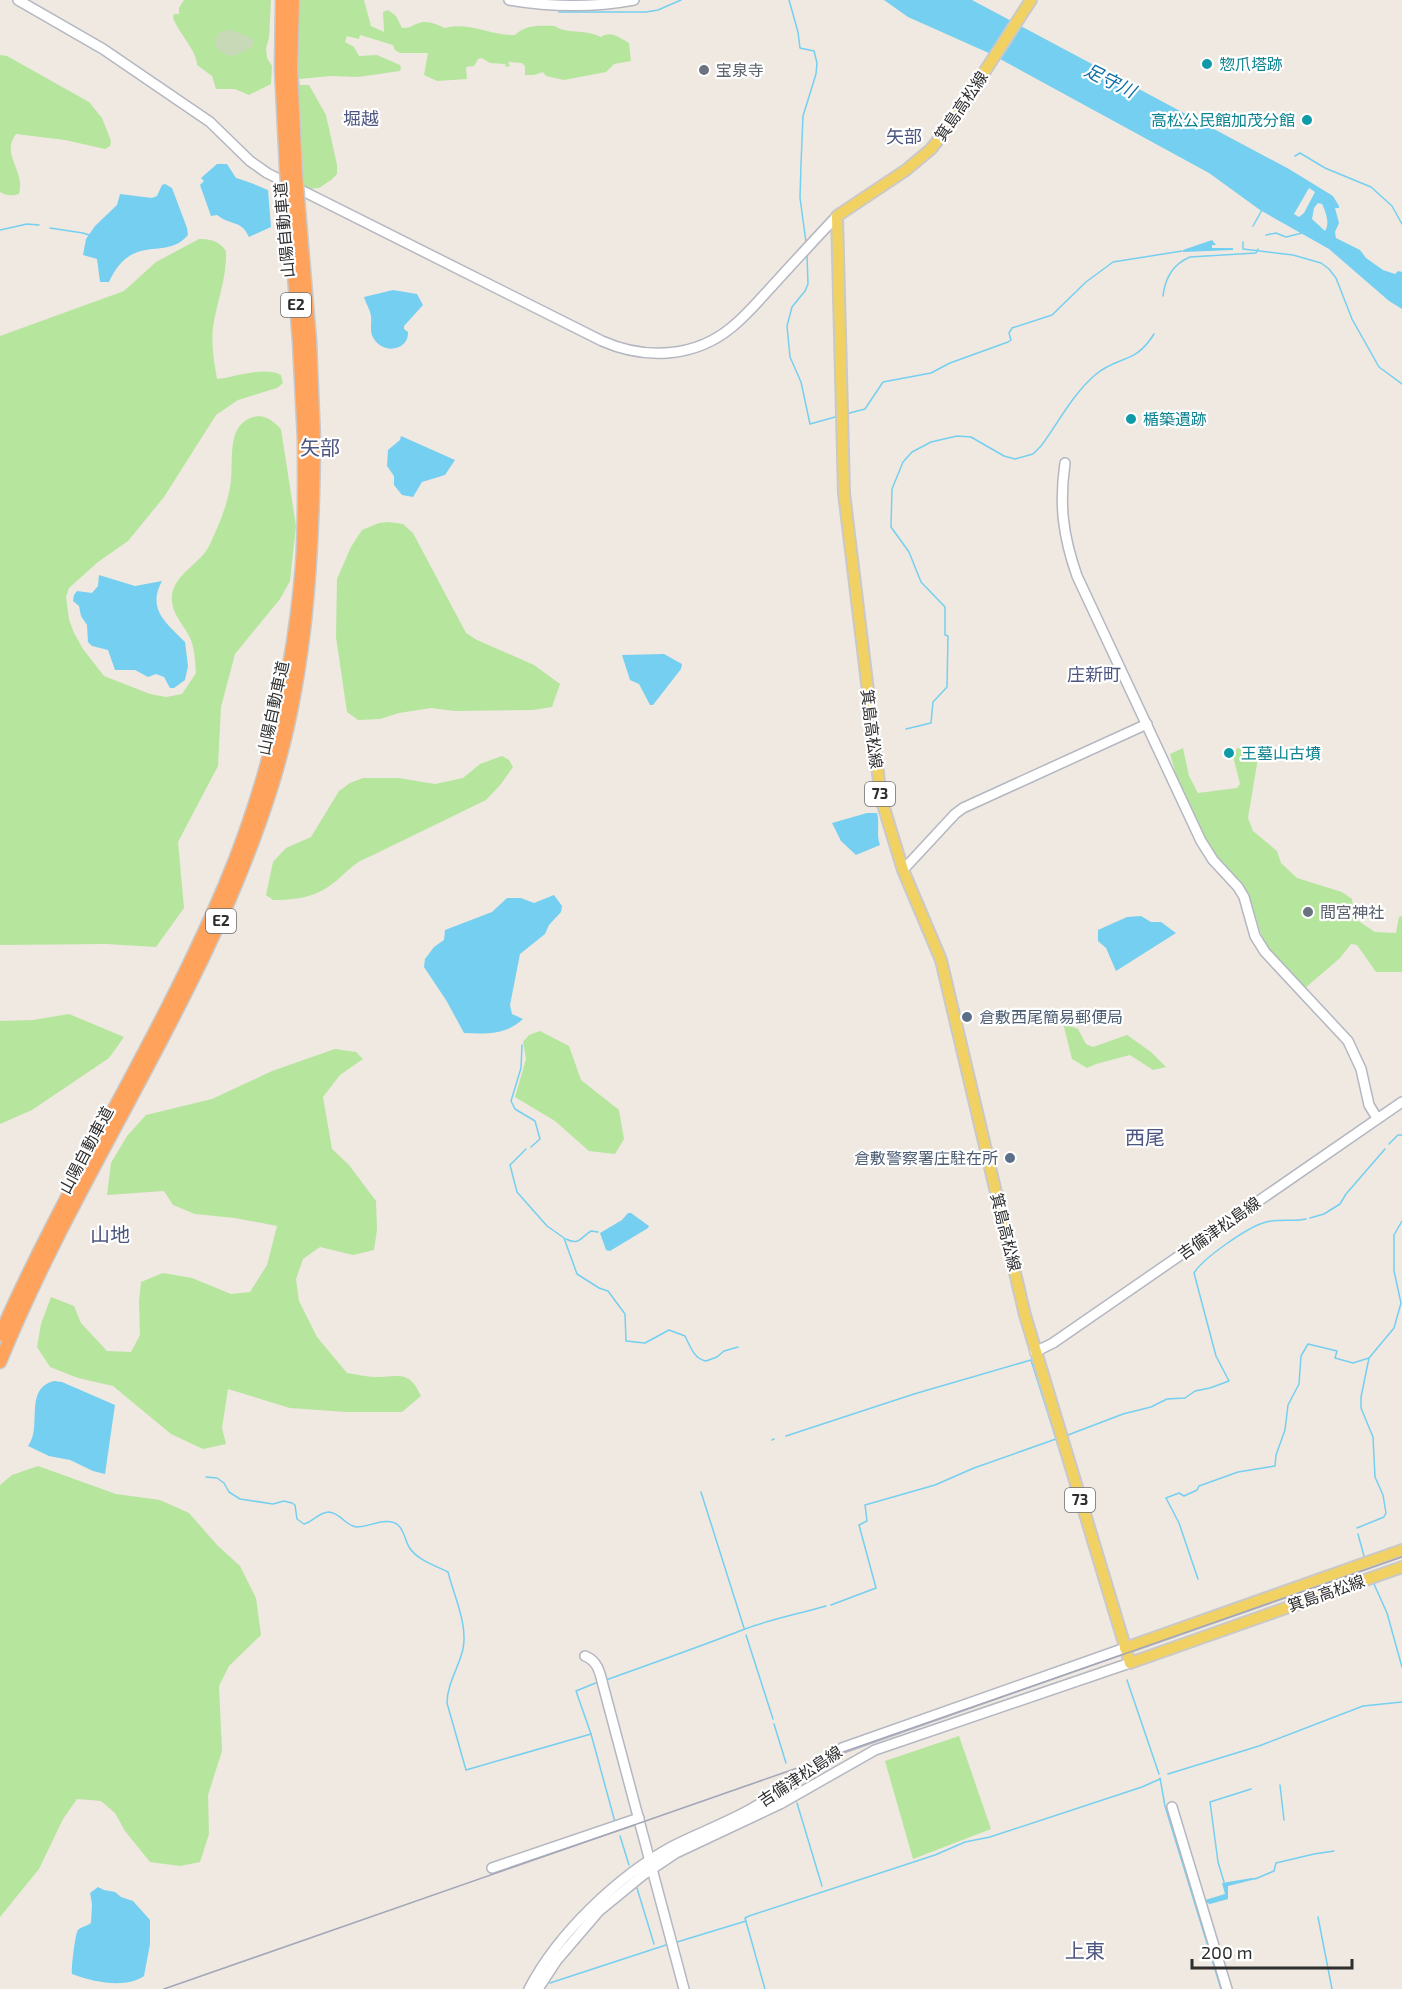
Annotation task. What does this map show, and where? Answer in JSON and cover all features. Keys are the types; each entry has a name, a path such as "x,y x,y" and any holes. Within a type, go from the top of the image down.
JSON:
{"highway":[{"name":"山陽自動車道","path":"0,1362 49,1254 208,951 236,887 258,828 285,736 303,641 311,566 310,341 281,69 282,0"},
{"name":"山陽自動車道","path":"291,172 293,0"},
{"name":"山陽自動車道","path":"0,1335 44,1239 164,1015 194,954 225,886 247,826 275,734 291,650 302,564 309,440"}],"main road":[{"name":"箕島高松線","path":"1030,0 991,64 931,149 906,170 837,216 844,493 880,798 903,870 941,960 972,1099 1035,1352 1130,1663 1402,1567"},
{"name":"箕島高松線","path":"1125,1648 1402,1551"}],"street":[{"path":"18,0 103,49 210,122 250,161 267,173 622,349 644,353 669,353 696,347 724,333 751,309 837,216"},
{"path":"510,0 568,6 633,0"},
{"path":"1065,462 1062,512 1068,552 1077,576 1207,851 1244,897 1259,944 1351,1047 1361,1069 1369,1105 1377,1118"},
{"path":"903,870 963,808 1147,724"},
{"name":"吉備津松島線","path":"1035,1352 1053,1343 1402,1102"},
{"name":"吉備津松島線","path":"538,1989 557,1960 599,1911 673,1846 750,1809 820,1760 848,1745 1125,1648"},
{"path":"585,1656 592,1658 597,1666 684,1989"},
{"name":"吉備津松島線","path":"529,1989 552,1953 582,1919 609,1893 651,1865 780,1804 875,1750 1130,1663"},
{"path":"1172,1807 1227,1989"},
{"path":"492,1868 639,1818"}],"green space":[{"path":"184,0 271,0 269,38 266,48 267,58 272,66 271,84 249,95 235,89 216,89 212,76 197,65 195,55 173,18 174,14 179,14 179,8"},
{"path":"297,0 364,0 371,26 384,32 383,12 388,10 396,16 402,28 427,22 445,28 471,27 506,35 515,35 534,26 555,26 601,37 608,34 629,43 631,61 614,64 606,72 564,80 546,76 543,72 525,75 525,66 522,63 508,62 510,66 506,67 505,64 490,63 482,58 478,59 474,66 466,67 467,79 437,81 424,75 428,53 400,53 393,45 360,35 359,39 347,36 345,42 354,47 359,56 377,55 400,65 401,68 400,71 358,77 331,76 299,79 300,85 309,85 326,115 337,165 337,174 331,180 319,188 308,189 301,185 296,64"},
{"path":"231,30 254,39 253,46 237,55 223,53 214,44 219,32"},
{"path":"0,55 7,56 89,102 102,118 111,141 110,146 105,149 65,140 16,134 11,149 19,178 19,194 10,195 0,192"},
{"path":"199,239 214,241 226,251 225,271 212,334 217,379 266,372 281,375 283,383 277,388 238,400 216,415 164,497 128,541 98,562 69,588 66,597 69,619 83,649 104,676 150,694 166,697 182,694 196,673 195,659 191,640 173,607 174,587 183,574 206,551 213,537 229,494 234,437 244,422 257,416 265,417 281,429 296,526 290,581 280,599 235,654 221,707 218,766 178,842 184,908 156,947 106,944 0,945 0,336 124,291 156,262"},
{"path":"379,523 403,524 413,533 466,633 534,665 560,684 552,707 533,710 455,711 431,708 399,713 380,719 358,720 347,712 336,637 337,579 351,547 362,530"},
{"path":"1183,748 1189,776 1198,793 1237,788 1240,784 1233,756 1237,748 1251,750 1258,758 1248,818 1253,831 1277,851 1281,863 1297,878 1342,892 1352,899 1354,918 1375,932 1396,933 1399,917 1402,916 1402,972 1376,972 1357,945 1351,944 1340,958 1304,989 1265,947 1244,886 1216,860 1179,785 1170,754"},
{"path":"502,756 509,760 513,767 486,800 364,859 322,891 302,898 280,900 273,900 266,895 273,862 286,848 311,837 339,791 350,783 363,778 399,778 435,784 463,778 480,764"},
{"path":"69,1014 124,1037 109,1058 32,1110 0,1124 0,1021 33,1020"},
{"path":"1063,1023 1078,1029 1086,1044 1093,1047 1127,1035 1151,1052 1166,1067 1153,1070 1130,1055 1087,1068 1072,1059"},
{"path":"540,1031 569,1046 581,1080 619,1110 624,1139 615,1154 589,1151 555,1121 515,1097 526,1059 523,1042 529,1035"},
{"path":"335,1049 356,1052 363,1059 340,1075 323,1097 332,1149 349,1165 376,1201 377,1230 374,1250 353,1255 320,1247 303,1259 296,1279 299,1301 317,1337 347,1373 372,1377 402,1376 408,1378 417,1387 421,1396 402,1412 347,1412 290,1408 228,1389 222,1428 226,1444 203,1449 171,1434 113,1386 78,1378 50,1367 37,1347 41,1324 51,1297 74,1306 81,1323 107,1351 131,1352 140,1335 141,1282 163,1273 192,1278 231,1294 250,1292 267,1265 277,1226 235,1218 195,1214 173,1205 164,1191 107,1195 111,1163 127,1136 146,1115 212,1099 272,1071"},
{"path":"38,1466 116,1494 160,1500 189,1513 217,1545 240,1566 256,1598 261,1635 229,1666 219,1686 222,1751 208,1795 209,1834 200,1862 180,1866 150,1862 125,1831 115,1813 101,1801 77,1799 63,1819 39,1869 0,1917 0,1485 12,1475"},
{"path":"959,1736 991,1829 913,1859 885,1761"}],"water":[{"name":"足守川","path":"884,0 972,0 1289,169 1333,196 1339,206 1335,208 1339,223 1335,232 1336,238 1360,250 1366,258 1383,270 1395,274 1398,271 1402,272 1402,309 1389,301 1329,249 1260,210 1209,173 991,54 908,17","holes":["1309,188 1315,192 1304,213 1299,217 1294,214","1318,203 1322,204 1326,214 1325,231 1312,219 1314,208"]},
{"path":"217,164 227,164 236,178 268,190 271,227 249,237 239,225 217,215 211,216 200,185 204,181 201,178"},
{"path":"165,184 172,188 188,235 170,247 149,249 128,257 118,266 109,282 100,282 97,259 83,255 86,239 95,226 117,205 120,194 152,198 157,196 162,185"},
{"path":"1212,240 1216,245 1212,245 1212,248 1233,248 1233,250 1183,252 1183,250"},
{"path":"393,290 417,294 423,305 404,326 408,332 405,343 389,349 378,344 372,336 370,313 364,297"},
{"path":"401,436 455,460 445,475 422,482 413,497 402,495 394,485 394,476 387,466 388,450 400,440"},
{"path":"99,575 135,586 162,581 156,600 161,616 185,642 188,666 185,680 174,688 170,688 164,677 156,674 148,677 135,670 115,670 108,650 92,646 88,642 87,625 81,616 79,606 73,601 77,591 92,593 98,586"},
{"path":"664,654 682,664 681,669 653,705 650,705 639,684 630,680 622,655"},
{"path":"867,813 877,813 880,845 856,855 841,841 832,823"},
{"path":"554,895 562,906 561,912 549,925 545,934 520,954 510,1005 512,1014 523,1019 502,1031 464,1033 424,967 425,959 434,947 444,940 445,930 492,912 507,898 521,898 534,903"},
{"path":"1141,916 1151,922 1161,922 1176,933 1116,971 1106,948 1098,941 1098,930 1127,917"},
{"path":"628,1213 649,1226 648,1228 610,1251 606,1250 600,1233 622,1220"},
{"path":"54,1381 62,1382 115,1405 105,1474 70,1460 49,1456 28,1446 34,1429 36,1400 39,1392 45,1385"},
{"path":"1256,1879 1228,1886 1228,1899 1210,1904 1205,1902 1205,1900 1225,1894 1222,1883"},
{"path":"98,1887 133,1901 150,1920 150,1944 144,1976 137,1980 109,1983 72,1974 77,1933 79,1929 91,1923 90,1893"}],"waterway":[{"path":"559,12 646,12 658,10 681,0"},
{"path":"789,0 800,48 814,51 817,63 816,74 803,116 800,198 806,242"},
{"path":"1295,156 1300,153 1325,168 1371,187 1392,206 1402,224"},
{"path":"1253,226 1262,210"},
{"path":"0,230 27,224 39,225"},
{"path":"50,228 89,235"},
{"path":"1266,235 1276,233 1286,237 1302,233"},
{"path":"1243,242 1243,249 1293,255 1321,263 1329,269 1336,278 1352,319 1379,367 1402,384"},
{"path":"1163,296 1171,272 1190,257 1256,253 1258,249"},
{"path":"846,414 865,409 883,382 931,373 950,363 1008,342 1011,340 1009,333 1012,328 1052,315 1086,282 1113,262 1182,251"},
{"path":"807,255 808,284 792,307 787,326 790,357 801,382 810,424 835,417"},
{"path":"906,729 931,723 933,702 947,687 948,636 945,635 945,607 921,582 909,552 891,527 892,489 903,462 912,452 931,442 957,436 971,437 1004,456 1015,459 1033,454 1073,400 1095,375 1140,351 1154,334"},
{"path":"522,1045 521,1068 511,1101 515,1109 535,1121 540,1139 531,1147"},
{"path":"1389,1144 1398,1135 1402,1135"},
{"path":"526,1149 510,1165 517,1192 547,1226 564,1238 577,1274 608,1291 625,1314 626,1341 645,1343 669,1330 685,1336 695,1355 706,1361 717,1357 724,1351 738,1347"},
{"path":"1310,1218 1324,1214 1340,1204 1385,1149"},
{"path":"1068,1435 1123,1414 1151,1407 1167,1399 1185,1398 1195,1391 1229,1381 1216,1356 1194,1273 1216,1252 1256,1226 1274,1221 1306,1219"},
{"path":"1357,1528 1384,1517 1386,1513 1383,1495 1375,1477 1373,1437 1361,1408 1361,1397 1369,1358 1394,1328 1401,1303 1394,1271 1394,1235 1402,1221"},
{"path":"566,1239 574,1242 591,1231 598,1232"},
{"path":"1198,1579 1179,1523 1166,1498 1179,1493 1184,1496 1197,1490 1199,1486 1238,1472 1275,1466 1276,1455 1285,1430 1288,1405 1299,1384 1301,1356 1308,1344 1337,1351 1335,1358 1353,1363 1369,1358"},
{"path":"786,1436 914,1394 1031,1360 1070,1483"},
{"path":"831,1605 876,1588 859,1525 867,1521 865,1505 935,1485 974,1468 1056,1439"},
{"path":"206,1477 217,1478 224,1483 229,1492 240,1499 273,1504 284,1501 292,1503 295,1505 297,1519 304,1524 329,1512 357,1527 384,1522 398,1525 412,1552 426,1562 448,1572 460,1610 464,1630 463,1649 449,1689 447,1703 466,1770 591,1734 615,1822"},
{"path":"701,1492 744,1628"},
{"path":"1358,1534 1364,1556"},
{"path":"1374,1584 1387,1613 1402,1667"},
{"path":"606,1680 755,1625 826,1606"},
{"path":"746,1635 773,1719"},
{"path":"1127,1680 1159,1774"},
{"path":"591,1734 576,1691 598,1682"},
{"path":"1168,1774 1259,1746 1363,1706 1402,1702"},
{"path":"774,1724 786,1763"},
{"path":"1160,1778 1165,1806 1221,1989"},
{"path":"765,1989 745,1918 935,1855 965,1842 990,1837 1160,1779"},
{"path":"1280,1785 1284,1820"},
{"path":"1224,1882 1218,1862 1210,1802 1251,1789"},
{"path":"797,1803 822,1886"},
{"path":"620,1836 629,1865"},
{"path":"1255,1879 1274,1871 1276,1863 1334,1851"},
{"path":"637,1888 654,1944"},
{"path":"1318,1917 1332,1989"},
{"path":"677,1942 746,1921"},
{"path":"550,1983 669,1944"}],"railway":[{"path":"164,1989 1402,1557"}],"place":[{"name":"惣爪塔跡","path":"1207,64"},
{"name":"宝泉寺","path":"704,70"},
{"name":"高松公民館加茂分館","path":"1307,120"},
{"name":"楯築遺跡","path":"1131,419"},
{"name":"王墓山古墳","path":"1229,753"},
{"name":"間宮神社","path":"1308,912"},
{"name":"倉敷西尾簡易郵便局","path":"967,1017"},
{"name":"倉敷警察署庄駐在所","path":"1010,1158"}],"district":[{"name":"堀越","path":"361,119"},
{"name":"矢部","path":"904,137"},
{"name":"矢部","path":"320,448"},
{"name":"庄新町","path":"1094,675"},
{"name":"西尾","path":"1145,1138"},
{"name":"山地","path":"110,1235"},
{"name":"上東","path":"1085,1951"}]}
